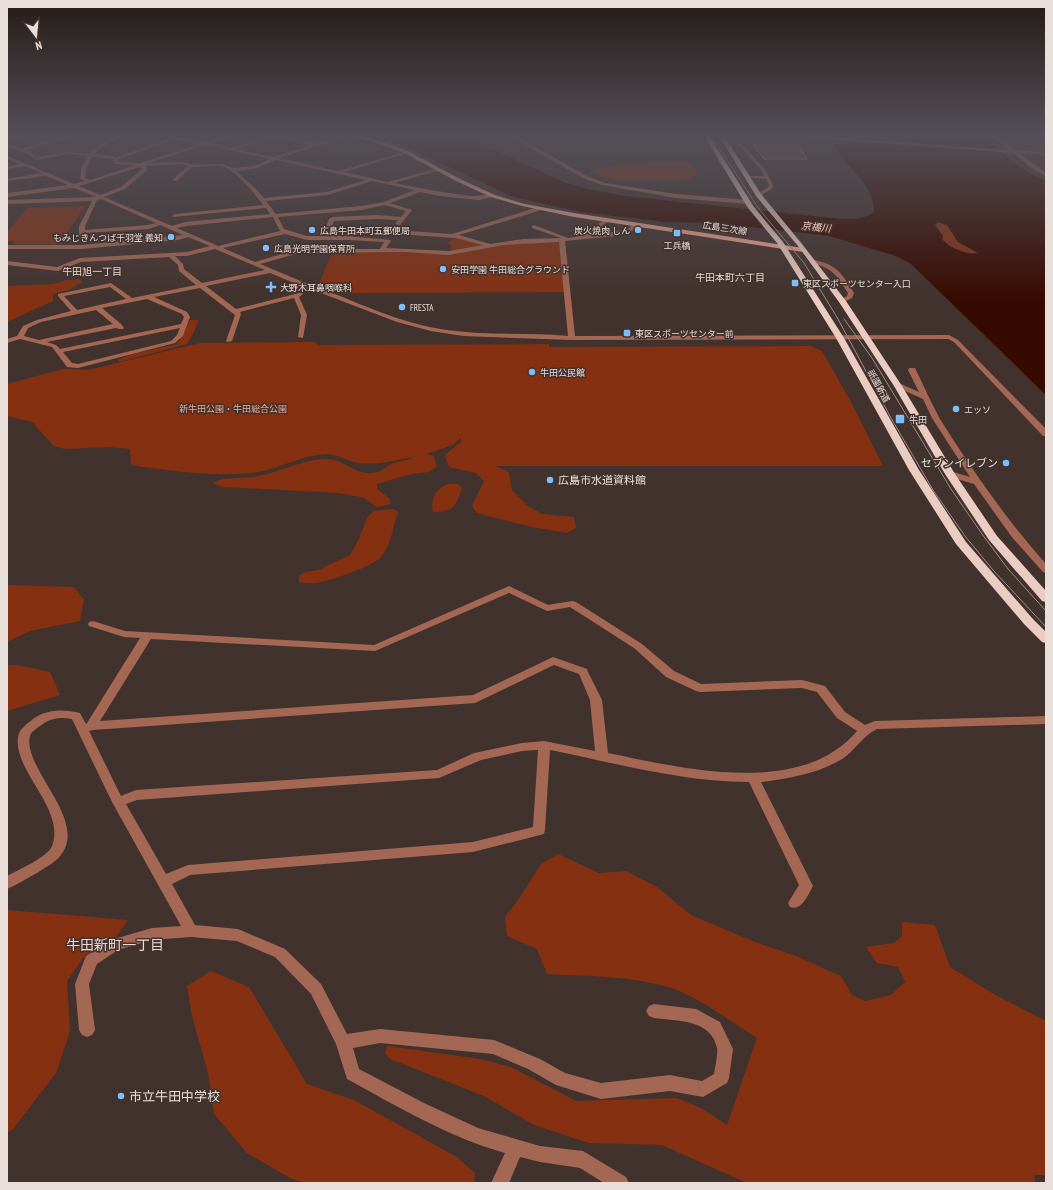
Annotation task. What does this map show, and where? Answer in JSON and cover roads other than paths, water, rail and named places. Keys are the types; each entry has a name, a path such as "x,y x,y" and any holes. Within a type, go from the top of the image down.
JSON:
{"highway":[{"name":"祇園新道","path":"739,190 749,205 781,244 840,338 914,470 962,544 1046,640"},
{"name":"祇園新道","path":"754,190 768,210 814,262 842,301 898,386 950,474 993,538 1045,597"}],"main road":[{"name":"広島三次線","path":"480,190 493,196 538,209 801,247"}],"street":[{"path":"7,195 48,190"},
{"path":"81,190 313,289 316,294 404,329 428,334 486,340 555,341 572,338 949,337 956,341 1046,434"},
{"path":"7,202 99,198 120,190"},
{"path":"253,190 274,215 282,230 285,232"},
{"path":"262,200 328,193 340,190"},
{"path":"172,228 185,224 274,215 346,210 385,202 420,190 439,194 479,198 493,196"},
{"path":"637,190 749,205"},
{"path":"758,195 767,190"},
{"path":"80,260 82,247 82,226 99,198"},
{"path":"382,250 395,232 394,230 409,210 385,202"},
{"path":"175,216 267,206"},
{"path":"451,236 473,227 495,224 538,209"},
{"path":"346,210 349,218"},
{"path":"329,227 332,219 403,219"},
{"path":"586,238 584,235 607,220"},
{"path":"82,232 149,226 161,223"},
{"path":"253,264 299,251 382,250 449,253 523,241 571,240 586,238 628,231 636,224"},
{"path":"534,227 571,240"},
{"path":"7,263 58,268 80,260 188,254 285,232 307,238 348,238 388,241"},
{"path":"395,232 472,239 490,246"},
{"path":"7,247 82,247 188,235"},
{"path":"562,240 572,338"},
{"path":"170,255 181,265 181,270 238,314 229,341"},
{"path":"814,262 828,264 834,268 851,293 850,297 842,301"},
{"path":"20,337 25,327 39,321 97,307 270,271"},
{"path":"76,312 60,295 112,285 131,300"},
{"path":"236,312 296,296 313,289"},
{"path":"296,296 304,315 301,337"},
{"path":"7,340 20,337 54,346 70,365 78,366 173,342 180,336 187,317 185,313 148,297"},
{"path":"97,307 130,336"},
{"path":"40,342 119,325"},
{"path":"59,351 184,325"},
{"path":"912,370 923,389 924,397 977,482 1004,522 1046,570"},
{"path":"898,386 924,397"},
{"path":"950,474 977,482"},
{"path":"93,624 124,634 147,636 375,648 509,589 547,608 572,604 638,646 670,674 700,688 802,684 821,689 841,715 864,730"},
{"path":"86,728 147,636"},
{"path":"86,728 475,699 553,661 583,672 596,700 602,757"},
{"path":"7,883 43,862 57,850 62,833 54,808 24,749 24,737 35,723 43,718 59,713 76,716 86,728 118,802 191,931"},
{"path":"118,802 136,795 439,774 478,756 522,747 544,745 602,757 706,775 720,777 763,778 811,768 838,756 855,741 864,730 875,725 1046,720"},
{"path":"163,882 188,870 473,847 539,830 544,745"},
{"path":"753,778 806,886 795,903"},
{"path":"87,1030 82,984 90,960 114,945 152,934 191,931 238,935 280,953 316,989 343,1042 353,1074 418,1109 476,1136 540,1154 583,1160 620,1183"},
{"path":"343,1042 380,1036 494,1047 534,1064 562,1080 602,1091 670,1083 703,1089 721,1078 725,1049 716,1027 696,1016 654,1011"},
{"path":"500,1183 516,1147"}],"water":[{"name":"京橋川","path":"497,190 592,190 625,196 846,219 867,216 874,212 873,202 868,190 1046,190 1046,395 911,264 896,256 829,236 715,223 666,222 582,212 511,196","holes":["938,222 947,225 958,242 978,253 974,254 953,248 942,239 943,236 935,225"]}],"tram line":[{"path":"746,190 759,209 804,263 838,319 891,418 933,490 965,536 993,570 1046,627"},
{"path":"844,319 872,358 951,489 982,534 1008,569 1046,611"}],"place":[{"name":"広島牛田本町五郵便局","path":"312,230"},
{"name":"炭火焼肉 しん","path":"638,230"},
{"name":"工兵橋","path":"677,233"},
{"name":"もみじきんつば千羽堂 義知","path":"171,237"},
{"name":"広島光明学園保育所","path":"266,248"},
{"name":"安田学園 牛田総合グラウンド","path":"443,269"},
{"name":"東区スポーツセンター入口","path":"795,283"},
{"name":"大野木耳鼻咽喉科","path":"271,287"},
{"name":"FRESTA","path":"402,307"},
{"name":"東区スポーツセンター前","path":"627,333"},
{"name":"牛田公民館","path":"532,372"},
{"name":"エッソ","path":"956,409"},
{"name":"牛田","path":"900,419"},
{"name":"セブンイレブン","path":"1006,463"},
{"name":"広島市水道資料館","path":"550,480"},
{"name":"市立牛田中学校","path":"121,1096"}],"district":[{"name":"牛田旭一丁目","path":"92,271"},
{"name":"牛田本町六丁目","path":"730,277"},
{"name":"牛田新町一丁目","path":"115,945"}],"park label":[{"name":"新牛田公園・牛田総合公園","path":"233,408"}]}
